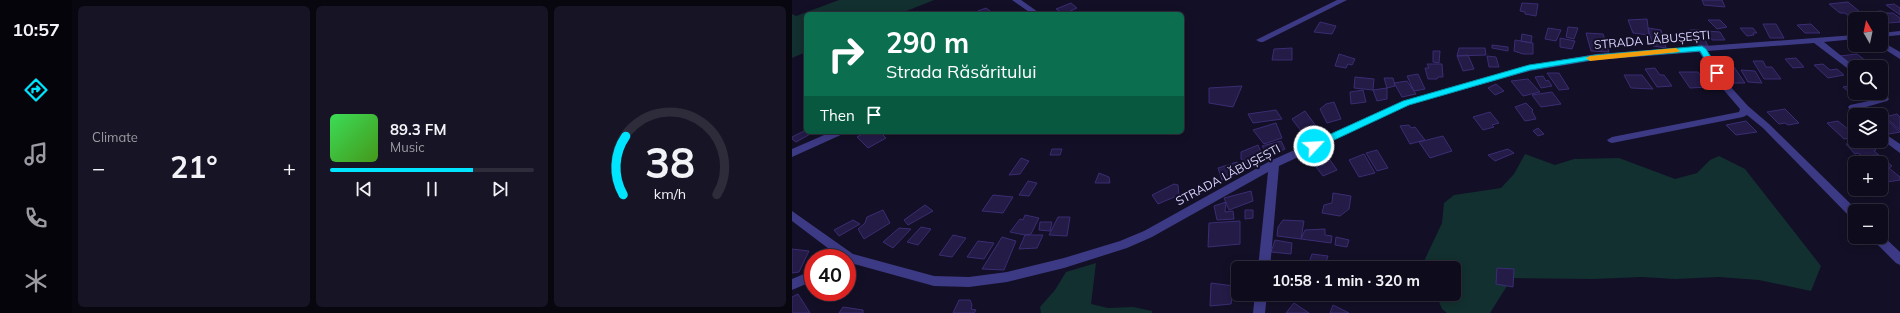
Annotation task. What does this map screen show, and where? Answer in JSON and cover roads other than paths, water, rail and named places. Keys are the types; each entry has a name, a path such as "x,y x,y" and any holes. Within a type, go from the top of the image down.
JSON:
{"street":[{"path":"1016,0 1034,12"},
{"path":"1260,40 1343,0"},
{"path":"1888,34 1900,33"},
{"name":"STRADA LĂBUȘEȘTI","path":"856,261 934,281 969,282 1007,277 1064,263 1123,245 1148,234 1274,164 1406,103 1529,68 1596,57 1848,38"},
{"path":"1816,40 1848,65"},
{"path":"1888,48 1900,56"},
{"path":"1702,49 1725,86 1745,108 1766,126 1848,208"},
{"path":"1853,108 1882,100"},
{"path":"1612,140 1742,114 1745,108"},
{"path":"792,153 835,134"},
{"path":"1888,140 1900,149"},
{"path":"1265,261 1274,164"},
{"name":"STRADA LĂBUȘEȘTI","path":"792,215 836,249"},
{"path":"1884,244 1900,260"},
{"path":"792,285 804,280"},
{"path":"1259,313 1260,301"}]}
